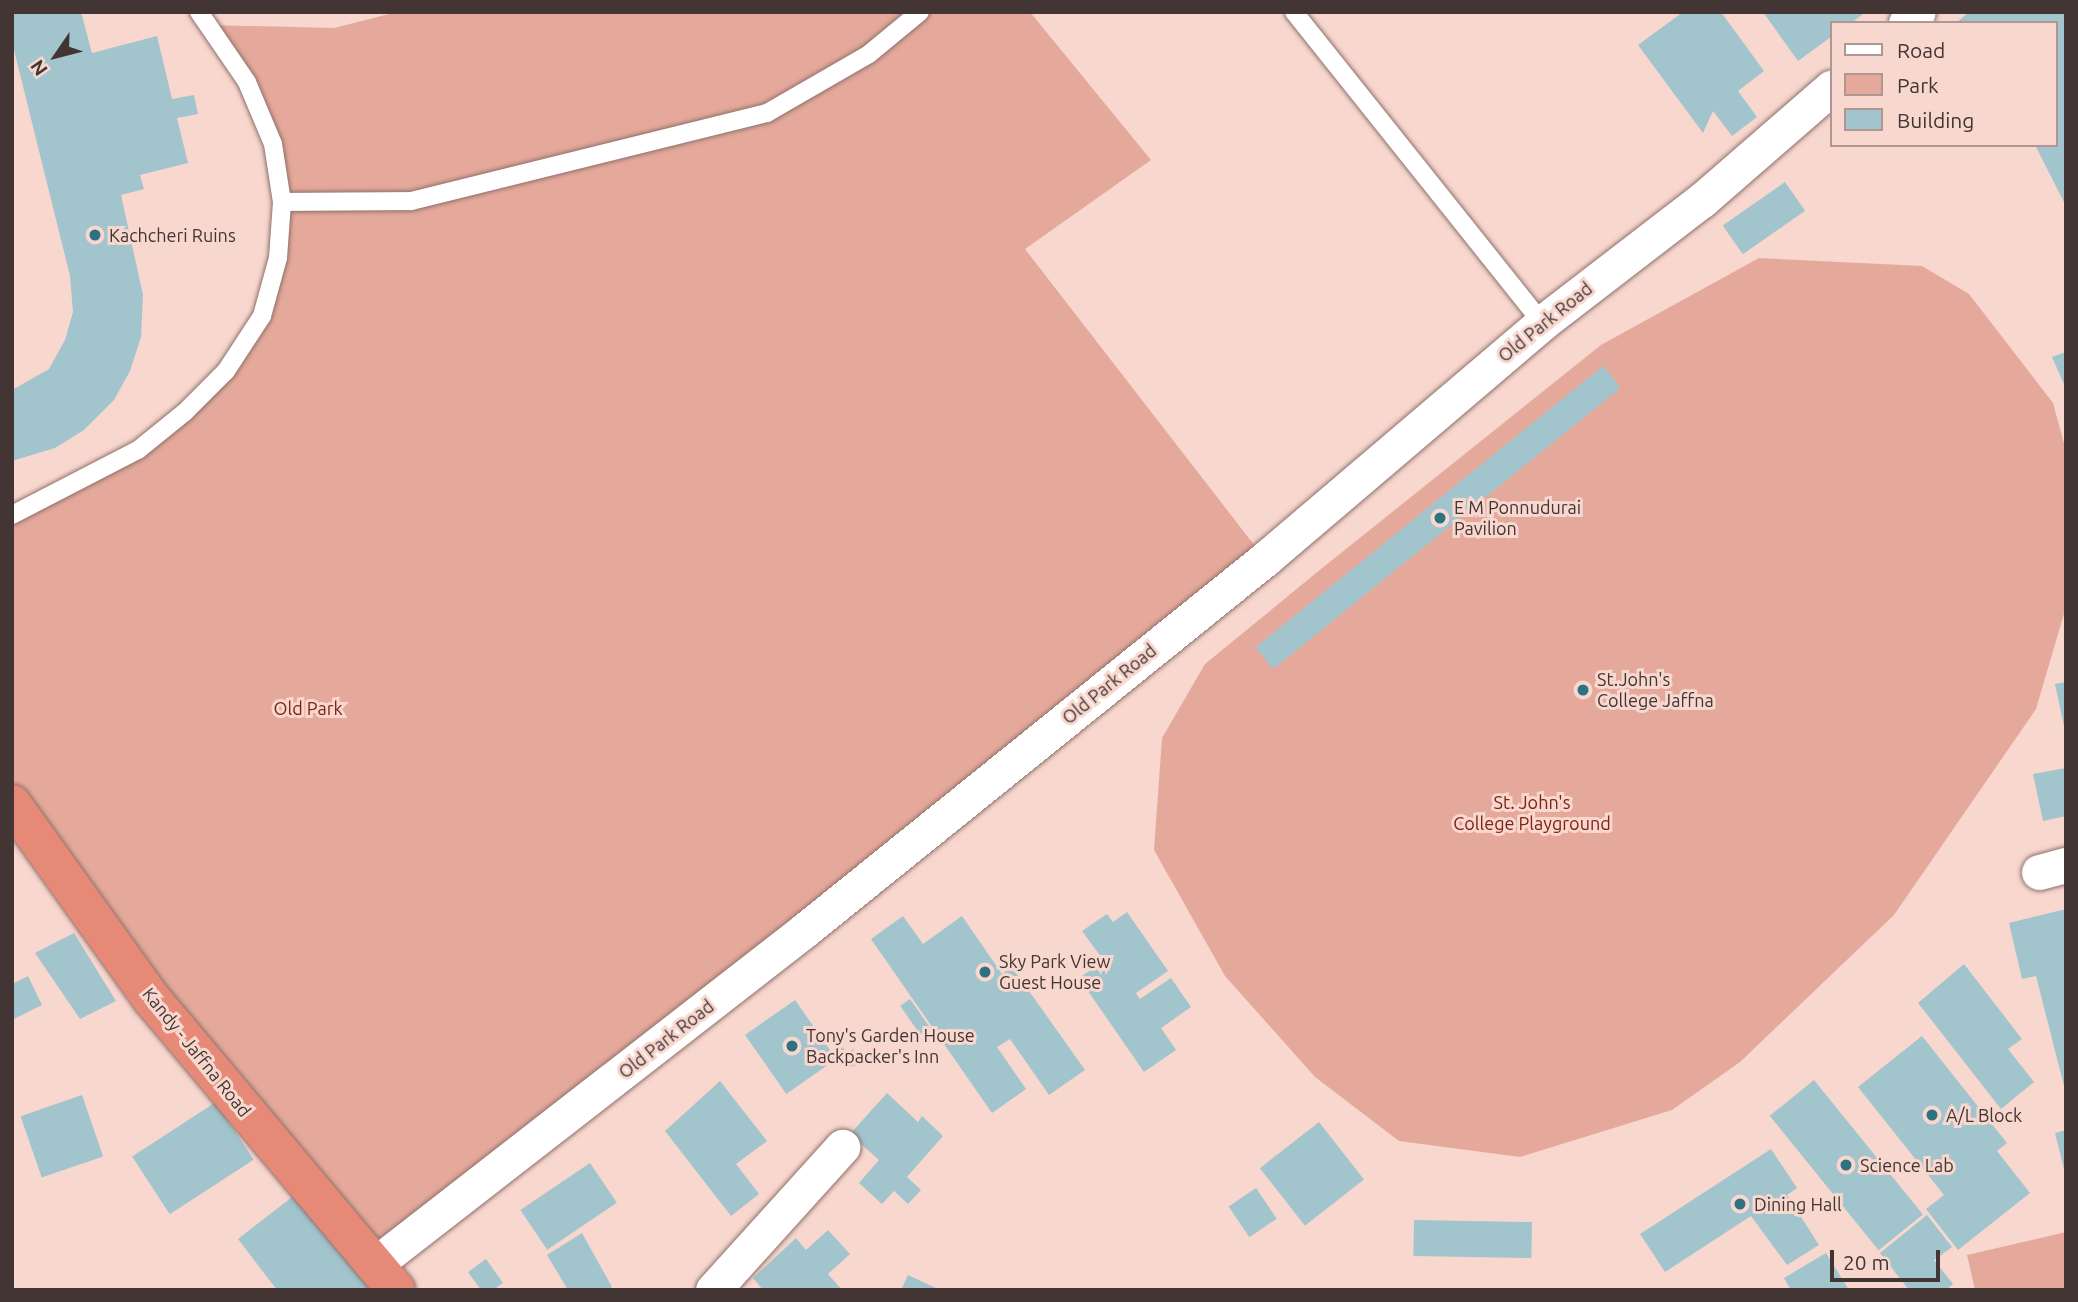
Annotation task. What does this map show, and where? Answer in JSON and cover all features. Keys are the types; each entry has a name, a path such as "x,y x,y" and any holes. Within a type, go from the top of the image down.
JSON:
{"highway":[{"name":"Kandy - Jaffna Road","path":"12,804 151,998 385,1278"}],"street":[{"name":"Old Park Road","path":"385,1278 806,929 1265,559 1542,323 1702,200 1829,90"},
{"path":"713,1290 842,1147"}],"lane":[{"path":"12,515 138,450 185,412 226,371 262,316 278,258 282,202 273,144 247,82 199,12"},
{"path":"282,202 411,201 767,113 869,54 920,12"},
{"path":"1294,12 1542,323"}],"green space":[{"name":"Old Park","path":"397,12 1030,12 1151,160 1025,249 1265,559 374,1265 12,804 12,515 185,412 262,316 278,258 273,144 209,25 334,28"},
{"name":"St. John's College Playground","path":"1759,258 1922,266 1969,294 2053,403 2066,451 2066,607 2036,709 1894,915 1740,1062 1672,1110 1520,1157 1399,1141 1315,1077 1225,976 1154,850 1162,738 1205,664 1321,569 1601,345"},
{"path":"2066,1232 2066,1290 1975,1290 1967,1255"}],"building":[{"name":"Kachcheri Ruins","path":"12,12 81,12 92,53 157,36 172,99 194,95 198,114 177,118 188,163 140,175 144,189 121,195 143,295 141,337 130,371 114,400 84,430 55,448 12,461 12,390 49,369 65,340 73,312 70,276 12,42"},
{"path":"1683,12 1721,12 1764,71 1738,91 1757,117 1732,136 1713,111 1703,133 1638,45"},
{"path":"1763,12 1862,12 1854,21 1829,21 1829,38 1798,61"},
{"path":"1969,12 2066,14 2066,206 2036,147 2057,147 2057,21 1958,21"},
{"path":"1785,182 1805,211 1743,254 1723,226"},
{"path":"2066,352 2066,389 2052,357"},
{"name":"E M Ponnudurai Pavilion","path":"1603,366 1621,388 1273,669 1256,647"},
{"path":"2066,682 2066,731 2065,731 2055,684"},
{"path":"2066,768 2066,816 2043,821 2033,774"},
{"path":"2066,909 2065,1090 2036,976 2022,979 2009,923"},
{"path":"1127,912 1168,971 1136,993 1140,999 1171,978 1191,1007 1161,1028 1176,1050 1144,1072 1079,978 1104,961 1082,931 1107,914 1113,922"},
{"path":"903,916 923,944 962,916 1002,974 1012,967 1085,1070 1049,1095 1010,1039 997,1047 1026,1089 992,1113 871,939"},
{"path":"74,933 116,1001 80,1019 35,953"},
{"name":"A/L Block","path":"1964,964 2022,1039 2008,1049 2034,1082 2001,1109 1918,1003"},
{"path":"28,976 42,1005 12,1020 12,984"},
{"path":"910,999 930,1028 920,1035 900,1006"},
{"path":"795,1000 836,1059 786,1094 745,1035"},
{"name":"A/L Block","path":"1922,1036 2007,1143 1997,1151 2030,1193 1958,1250 1926,1209 1944,1195 1858,1087"},
{"path":"843,1047 846,1053 853,1049 862,1064 844,1068 835,1053"},
{"name":"Science Lab","path":"1814,1080 1923,1214 1879,1250 1770,1116"},
{"path":"720,1081 767,1141 736,1164 759,1194 731,1216 665,1131"},
{"path":"887,1093 918,1122 922,1116 943,1136 907,1177 921,1190 908,1204 894,1191 882,1204 859,1183 879,1160 850,1134"},
{"path":"82,1095 103,1156 42,1178 21,1116"},
{"path":"216,1102 254,1160 170,1214 132,1156"},
{"path":"1319,1122 1364,1180 1305,1226 1260,1168"},
{"path":"2066,1130 2066,1173 2065,1173 2055,1133"},
{"name":"Dining Hall","path":"1771,1149 1797,1188 1787,1195 1819,1245 1787,1265 1751,1216 1665,1272 1640,1234"},
{"path":"590,1163 617,1203 547,1250 520,1210"},
{"path":"1256,1188 1277,1219 1249,1237 1229,1206"},
{"path":"296,1194 371,1290 277,1290 238,1239"},
{"path":"1927,1215 1952,1247 1934,1260 1953,1284 1946,1290 1909,1290 1880,1253"},
{"path":"1414,1220 1532,1222 1531,1258 1413,1256"},
{"path":"828,1230 850,1254 828,1274 842,1290 763,1290 753,1278 796,1238 806,1250"},
{"path":"582,1233 612,1287 607,1290 568,1290 547,1255"},
{"path":"1826,1253 1849,1290 1791,1290 1784,1278"},
{"path":"486,1259 503,1283 493,1290 481,1290 468,1272"},
{"path":"908,1275 940,1290 901,1290"}],"place":[{"name":"Kachcheri Ruins","path":"95,235"},
{"name":"E M Ponnudurai Pavilion","path":"1440,518"},
{"name":"St.John's College Jaffna","path":"1583,690"},
{"name":"Sky Park View Guest House","path":"985,972"},
{"name":"Tony's Garden House Backpacker's Inn","path":"792,1046"},
{"name":"A/L Block","path":"1932,1115"},
{"name":"Science Lab","path":"1846,1165"},
{"name":"Dining Hall","path":"1740,1204"}]}
